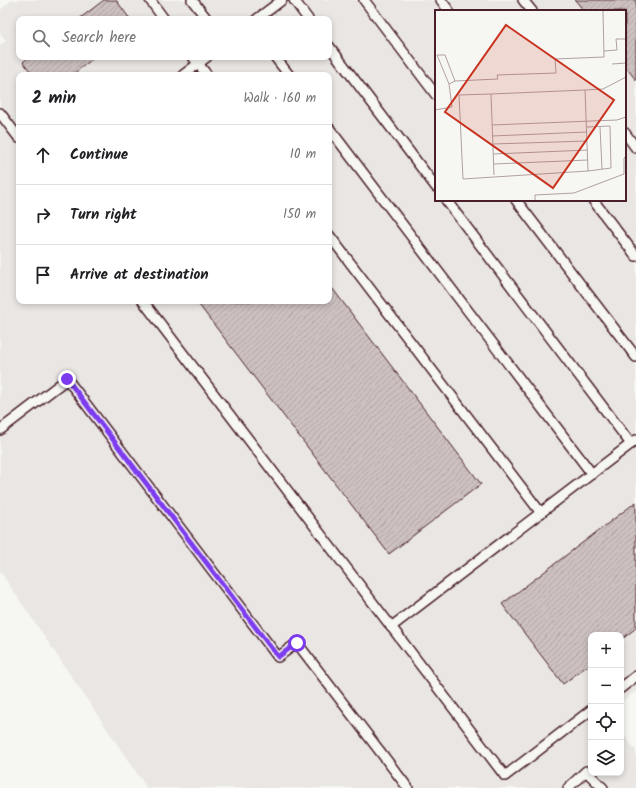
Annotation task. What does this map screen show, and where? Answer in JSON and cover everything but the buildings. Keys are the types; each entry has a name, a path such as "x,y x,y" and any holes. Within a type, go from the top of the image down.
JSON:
{"lane":[{"path":"150,0 162,16"},
{"path":"192,0 205,16"},
{"path":"260,16 282,0"},
{"path":"294,0 306,16"},
{"path":"364,0 435,94"},
{"path":"441,0 449,10"},
{"path":"523,0 531,10"},
{"path":"332,50 435,186"},
{"path":"186,72 196,60 205,72"},
{"path":"277,60 287,72"},
{"path":"0,113 16,134"},
{"path":"332,132 592,474"},
{"path":"626,134 636,148"},
{"path":"391,627 634,442 447,201"},
{"path":"517,201 636,358"},
{"path":"594,201 636,256"},
{"path":"332,239 540,513"},
{"path":"145,304 505,776 588,712"},
{"path":"0,430 67,379 278,657 297,643 408,788"},
{"path":"624,686 636,676"},
{"path":"568,788 586,771 603,788"}],"shaded area":[{"path":"12,0 636,0 636,691 624,700 624,632 588,632 588,776 624,776 624,735 636,751 636,788 147,788 0,571 0,45 6,41 0,33 0,10"}],"route":[{"path":"67,379 278,657 297,643"}]}
